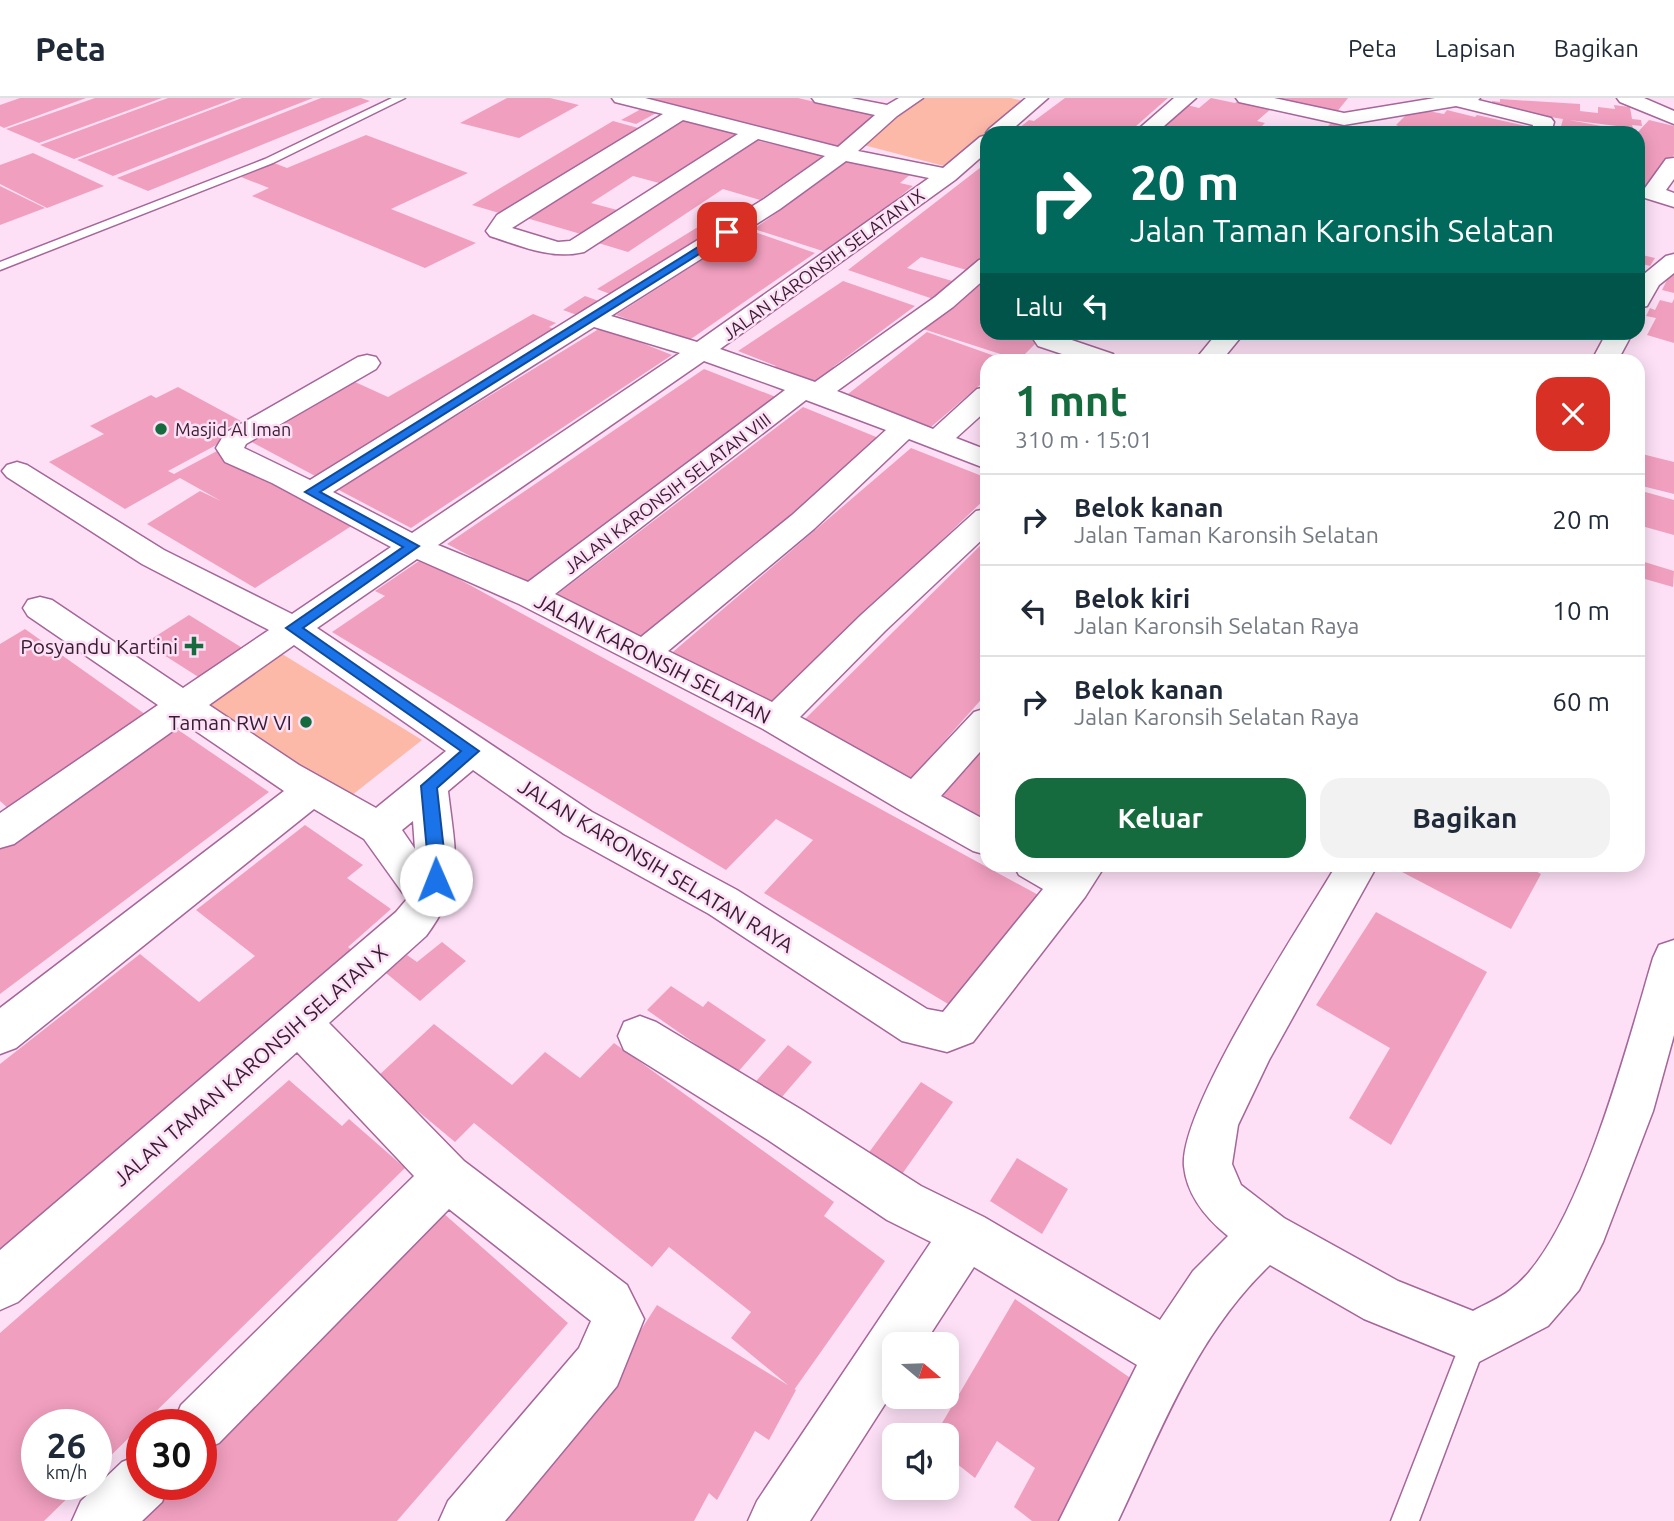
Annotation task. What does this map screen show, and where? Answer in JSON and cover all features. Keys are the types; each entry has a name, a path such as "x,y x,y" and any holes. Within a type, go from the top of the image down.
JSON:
{"street":[{"path":"622,98 842,154 947,175"},
{"path":"822,98 890,113"},
{"path":"312,492 772,204 913,98"},
{"path":"1004,126 1038,98"},
{"path":"1152,126 1186,98"},
{"path":"1246,98 1368,126"},
{"path":"1627,98 1674,118"},
{"path":"1340,118 1457,99 1545,123 1544,126"},
{"path":"1281,125 1298,109"},
{"path":"681,112 505,220 498,231 557,248 576,247 755,132"},
{"name":"JALAN KARONSIH SELATAN IX","path":"698,353 947,175 980,147"},
{"path":"1674,164 1653,193 1674,200"},
{"path":"1645,289 1650,281 1674,261"},
{"name":"JALAN KARONSIH SELATAN VIII","path":"531,596 810,392 944,302 980,271"},
{"path":"592,318 698,353 754,368 980,457"},
{"path":"1213,354 1225,340"},
{"path":"1045,342 1084,354"},
{"path":"2,828 698,353"},
{"name":"JALAN KARONSIH SELATAN","path":"367,363 235,439 230,448 235,456 312,492 413,546 531,596 776,720 980,836"},
{"path":"939,439 980,401"},
{"path":"642,654 803,522 906,427"},
{"name":"JALAN KARONSIH SELATAN RAYA","path":"17,471 153,557 293,628 578,823 723,902 918,1027 947,1032 957,1028 1079,875"},
{"path":"776,720 873,623 980,524"},
{"path":"40,608 311,791 378,828 428,897"},
{"path":"914,800 980,729"},
{"path":"378,828 471,751"},
{"name":"JALAN TAMAN KARONSIH SELATAN X","path":"0,1284 411,924 422,910 438,869 429,786"},
{"path":"0,1034 311,791"},
{"path":"1353,872 1252,1046 1215,1123 1209,1164 1213,1184 1224,1202 1266,1236 1382,1301 1475,1338 1530,1308 1561,1272 1594,1204 1630,1111 1674,958"},
{"path":"299,1024 446,1177 610,1303 618,1320 598,1367 468,1521"},
{"path":"640,1036 785,1125 904,1203 966,1234 1170,1355"},
{"path":"215,1409 446,1177"},
{"path":"777,1521 966,1234"},
{"path":"1088,1521 1170,1355 1198,1305 1222,1274 1266,1236"},
{"path":"101,1521 126,1497"}],"lane":[{"path":"0,266 269,160 400,98"},
{"path":"1405,1521 1475,1338"}],"shaded area":[{"path":"922,98 1011,98 1028,102 996,126 980,126 980,139 944,166 856,143"},
{"name":"Taman RW VI","path":"274,649 422,740 342,803 193,703"}],"building":[{"path":"20,98 86,98 4,128 0,126 0,105"},
{"path":"95,98 162,98 39,143 6,129"},
{"path":"168,98 236,98 74,159 40,145"},
{"path":"242,98 313,98 113,176 77,160"},
{"path":"321,98 361,98 370,101 148,191 117,178"},
{"path":"507,98 550,98 579,105 519,138 460,123"},
{"path":"641,98 798,98 880,117 838,147"},
{"path":"1065,98 1168,98 1136,126 1022,126 1029,120 1034,121"},
{"path":"1211,98 1235,103 1239,100 1272,108 1257,121 1265,123 1262,126 1162,126 1187,105 1199,108"},
{"path":"1270,98 1348,98 1336,113"},
{"path":"1500,99 1580,104 1580,111 1598,113 1598,107 1630,107 1632,119 1641,120 1642,126 1569,120 1601,126 1561,126 1563,119 1492,108 1492,101 1500,102"},
{"path":"643,108 658,112 636,124 621,120"},
{"path":"1423,110 1444,114 1447,110 1526,126 1396,125 1410,111 1419,113"},
{"path":"686,119 743,134 663,184 633,176 591,203 621,211 584,235 523,217"},
{"path":"1649,120 1674,126 1674,155 1645,189 1645,126"},
{"path":"613,121 649,131 506,215 472,205"},
{"path":"1332,122 1349,126 1328,126"},
{"path":"366,135 468,173 391,209 476,243 425,268 252,196 269,188 241,177 274,163 287,168"},
{"path":"754,140 786,147 790,144 826,154 760,200 723,189 628,252 595,242"},
{"path":"33,153 104,186 47,208 0,184 0,165"},
{"path":"847,161 912,173 900,183 913,186 829,253 754,229"},
{"path":"980,168 980,262 970,271 921,257 907,268 956,282 936,300 848,270"},
{"path":"0,186 45,208 0,225"},
{"path":"706,222 727,229 618,297 597,289"},
{"path":"749,230 815,253 688,341 616,315"},
{"path":"1645,256 1655,258 1650,266 1645,265"},
{"path":"1670,274 1674,275 1674,293 1662,290"},
{"path":"980,280 980,340 1039,340 1025,354 1000,354 923,329"},
{"path":"843,281 915,306 833,367 837,368 812,387 769,370 776,366 738,351"},
{"path":"585,296 607,304 585,318 563,310"},
{"path":"1674,299 1674,343 1647,335 1656,318 1646,316 1650,308 1655,310 1660,300 1672,303"},
{"path":"533,314 556,323 549,327 559,331 317,477 248,440 355,382 388,397"},
{"path":"602,327 672,355 411,528 337,489"},
{"path":"927,332 989,354 980,354 980,385 931,427 848,394"},
{"path":"704,369 781,399 528,586 447,544"},
{"path":"178,387 241,421 223,430 233,436 168,471 174,474 217,451 353,525 255,588 147,524 200,491 221,501 180,478 125,509 49,462 104,434 90,426 151,395 156,398"},
{"path":"803,407 886,441 641,645 551,599"},
{"path":"911,448 980,475 980,504 765,709 667,657"},
{"path":"1645,455 1674,462 1674,494 1645,487"},
{"path":"1645,492 1674,500 1674,535 1645,527"},
{"path":"980,546 980,701 909,781 800,724"},
{"path":"422,559 980,863 980,872 996,872 1042,897 958,1010 764,893 813,840 776,819 726,870 332,632 385,596 375,591"},
{"path":"1645,562 1674,571 1673,587 1645,579"},
{"name":"Posyandu Kartini","path":"189,615 244,649 200,678 145,643"},
{"path":"25,629 149,717 10,810 0,801 0,644"},
{"path":"174,727 269,792 0,994 0,846"},
{"path":"980,753 980,819 934,796 959,768 965,771"},
{"path":"305,825 363,865 347,878 391,909 348,947 356,953 0,1265 0,1064 140,954 199,1002 255,956 196,910"},
{"path":"1402,872 1537,872 1541,874 1511,929"},
{"path":"1376,912 1487,972 1391,1145 1349,1118 1390,1048 1316,1005"},
{"path":"442,942 466,961 420,1001 386,973 407,955 417,962"},
{"path":"671,986 703,1007 708,1001 766,1040 737,1073 647,1010"},
{"path":"434,1024 512,1085 545,1052 580,1078 614,1043 834,1202 824,1216 885,1261 794,1390 731,1338 751,1312 669,1247 652,1267 474,1123 455,1142 377,1077"},
{"path":"788,1045 812,1062 775,1105 751,1087"},
{"path":"289,1080 342,1126 349,1119 405,1168 158,1409 126,1409 126,1441 112,1454 112,1409 21,1409 21,1500 66,1500 44,1521 0,1521 0,1333"},
{"path":"921,1082 953,1102 900,1177 867,1155"},
{"path":"1017,1158 1068,1189 1042,1234 990,1201"},
{"path":"442,1212 568,1323 397,1521 139,1521 160,1500 217,1500 217,1442"},
{"path":"1015,1299 1148,1390 1082,1521 1032,1521 1014,1507 1035,1468 997,1441 975,1478 959,1465 959,1423 942,1423 950,1409 959,1409 959,1394"},
{"path":"657,1305 796,1390 769,1440 755,1431 717,1500 709,1493 694,1521 494,1521 531,1464 628,1350"}],"place":[{"name":"Masjid Al Iman","path":"161,429"},
{"name":"Posyandu Kartini","path":"194,646"},
{"name":"Taman RW VI","path":"306,722"}],"route":[{"path":"436,880 438,869 429,786 471,751 426,717 293,628 413,546 312,492 727,232"}]}
